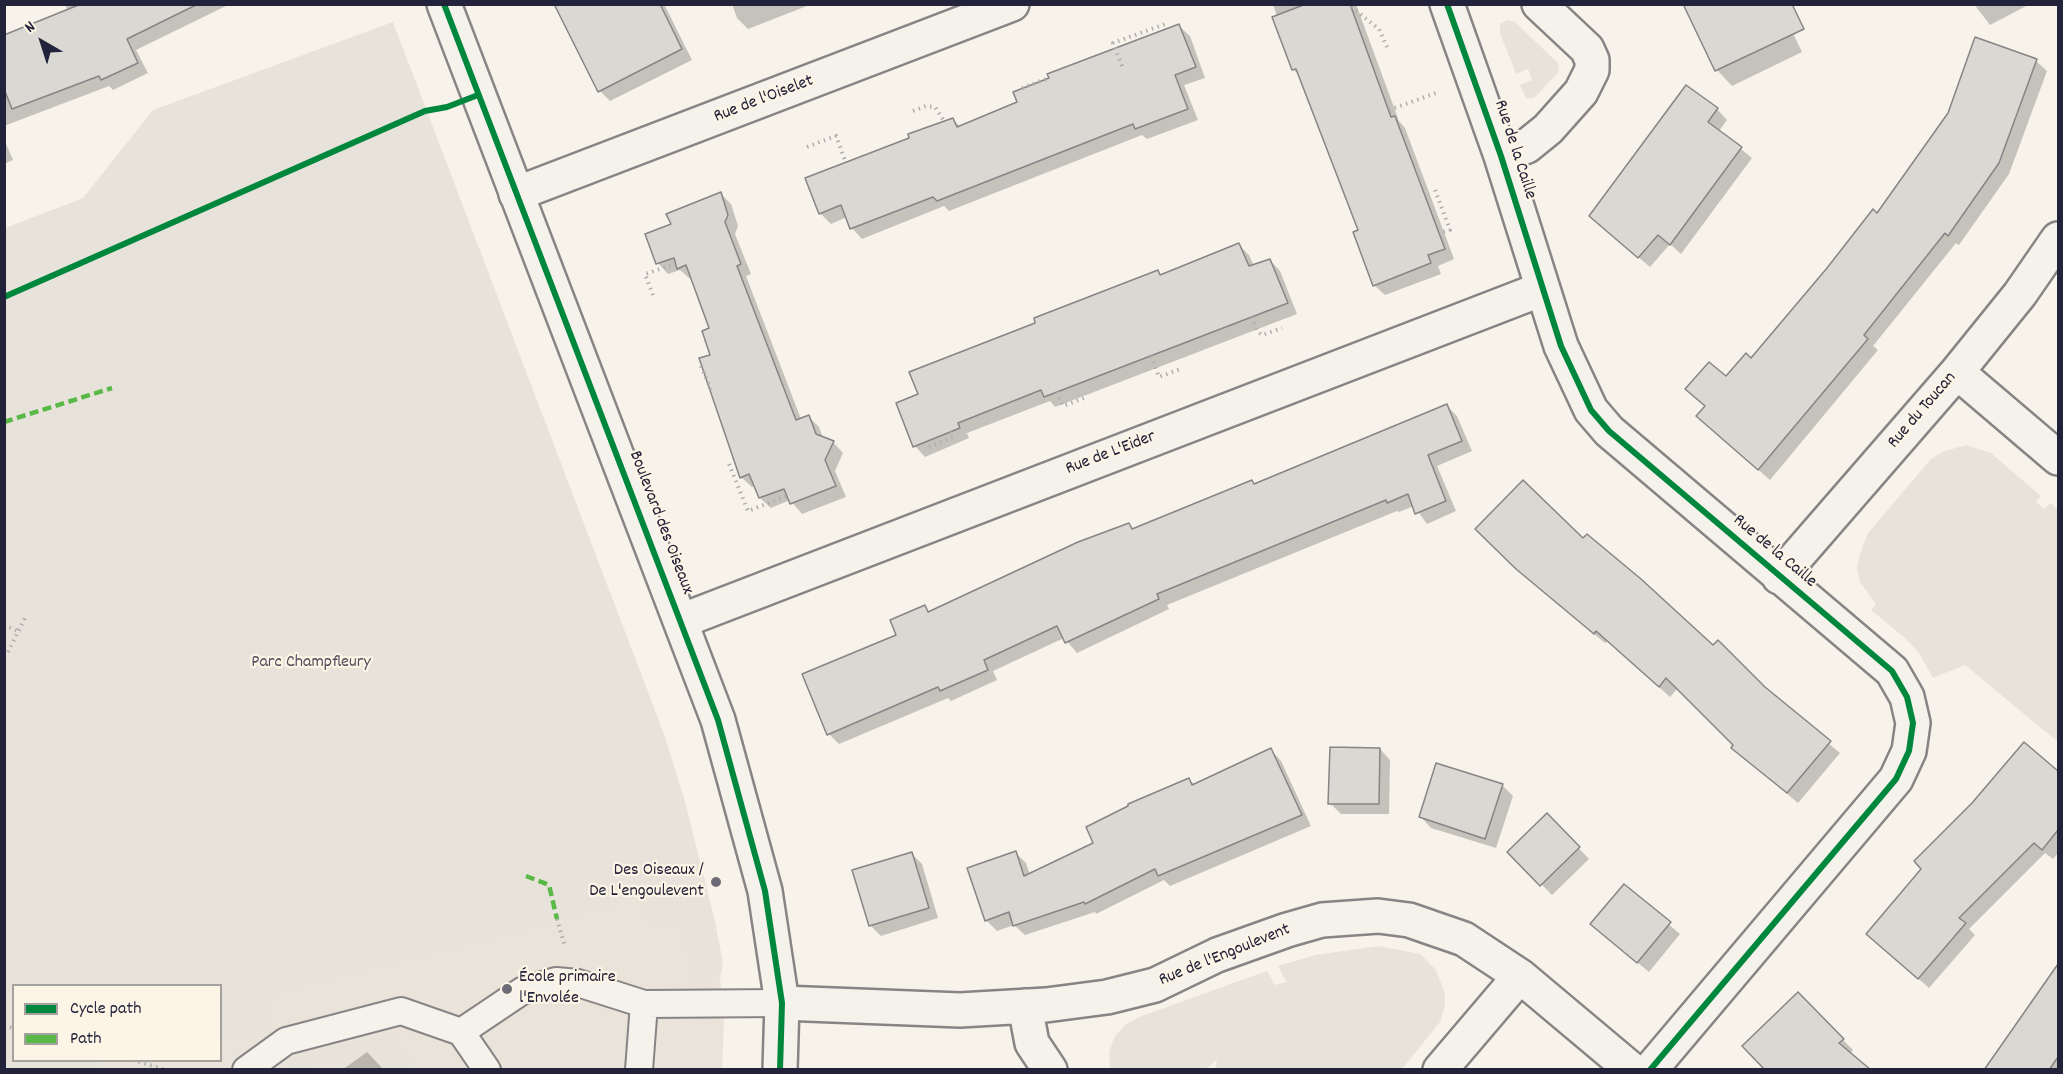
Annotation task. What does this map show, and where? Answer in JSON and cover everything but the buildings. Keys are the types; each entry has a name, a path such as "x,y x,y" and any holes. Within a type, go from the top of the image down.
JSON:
{"street":[{"name":"Boulevard des Oiseaux","path":"444,4 718,720 765,891 782,1003 780,1070"},
{"name":"Rue de l'Oiselet","path":"516,194 1012,4"},
{"name":"Rue de la Caille","path":"1447,4 1501,156 1542,289 1579,388 1599,421 1779,577 1892,671 1901,683 1912,715 1913,730 1909,751 1896,778 1650,1070"},
{"name":"Rue de la Caille","path":"1501,156 1527,146 1548,129 1581,92 1592,70 1592,60 1587,49 1539,4"},
{"name":"Rue du Toucan","path":"1779,577 1957,372 2020,294 2058,239"},
{"name":"Rue de L'Eider","path":"681,621 1542,289"},
{"path":"1957,372 2058,458"},
{"name":"Rue de l'Engoulevent","path":"782,1003 922,1010 1025,1006 1130,992 1155,985 1217,955 1287,930 1322,920 1378,916 1435,927 1464,939 1520,976 1632,1070"},
{"path":"1440,1070 1520,976"},
{"path":"1025,1006 1032,1043 1050,1070"}],"lane":[{"path":"461,1032 522,991 556,981 578,983 644,1004 782,1003"},
{"path":"639,1070 644,1004"},
{"path":"246,1070 286,1041 400,1011 461,1032 487,1070"}],"path":[{"path":"1351,7 1379,29 1388,49"},
{"path":"1122,66 1113,43 1168,23"},
{"path":"1022,88 1049,78"},
{"path":"1389,110 1436,93"},
{"path":"913,111 926,106 935,107 944,121"},
{"path":"807,147 836,136 846,163"},
{"path":"1435,190 1450,230 1439,233"},
{"path":"653,296 645,274 675,264"},
{"path":"1252,317 1257,332 1262,335 1282,328"},
{"path":"1152,356 1159,377 1180,369"},
{"path":"701,366 711,390"},
{"path":"1057,392 1063,406 1084,398"},
{"path":"929,447 953,437 950,432"},
{"path":"729,464 748,511 787,496"},
{"path":"8,652 26,616"},
{"path":"4,625 18,631"},
{"path":"140,1062 166,1070"}],"shaded area":[{"name":"École primaire l'Envolée","path":"639,897 683,921 693,978 701,982 720,977 724,1020 722,1069 98,1070 102,1062 222,1062 222,1040 272,1031 265,996"}],"green space":[{"path":"1508,20 1515,22 1559,64 1558,73 1534,98 1526,98 1520,85 1532,80 1528,69 1516,74 1500,33 1500,24"},
{"name":"Parc Champfleury","path":"393,22 664,734 684,798 715,921 723,964 720,977 701,982 692,978 683,921 651,928 639,898 266,996 272,1031 244,1038 222,1040 222,984 12,984 12,1062 102,1062 98,1069 5,1069 5,228 83,198 153,110"},
{"path":"1966,445 1991,453 2041,496 2036,502 2044,509 2051,503 2058,510 2058,742 1965,665 1933,678 1919,653 1871,610 1876,604 1860,582 1857,571 1859,557 1868,533 1931,459 1942,452"},
{"path":"1379,946 1420,954 1436,970 1445,994 1445,1005 1440,1022 1402,1069 1215,1069 1217,1060 1206,1069 1110,1069 1109,1052 1115,1036 1125,1025 1139,1017 1267,971 1275,985 1286,982 1278,966 1315,955"},
{"path":"389,1033 414,1069 380,1069 367,1050 342,1068 333,1056 313,1069 285,1069 294,1059"}],"marked path":[{"path":"4,422 112,388"},
{"path":"526,876 549,885 557,919"}],"cycle path":[{"path":"444,4 718,720 765,891 782,1003 780,1070"},
{"path":"1447,4 1501,156 1561,346 1591,410 1609,431 1892,671 1907,697 1913,723 1909,751 1896,779 1650,1070"},
{"path":"4,297 425,111 447,107 478,95"}],"place":[{"name":"Des Oiseaux / De L'engoulevent","path":"716,882"},
{"name":"École primaire l'Envolée","path":"507,989"}]}
